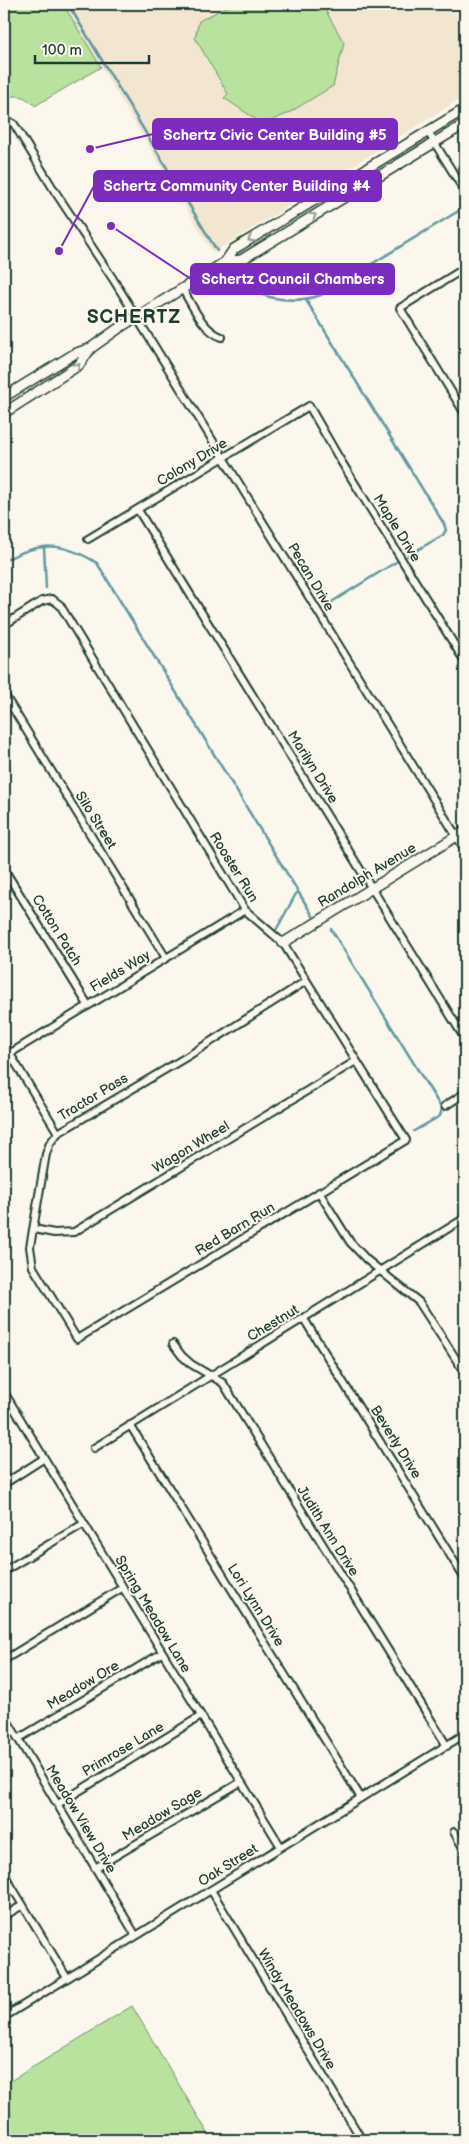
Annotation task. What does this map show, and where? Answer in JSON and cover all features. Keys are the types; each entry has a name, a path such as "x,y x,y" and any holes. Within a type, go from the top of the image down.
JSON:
{"main road":[{"path":"225,262 234,249 465,109"},
{"path":"4,397 74,354 91,348 136,317 225,262 241,260 465,124"},
{"path":"4,413 80,365 91,348"},
{"path":"53,367 59,379"},
{"path":"20,387 26,399"},
{"name":"Randolph Avenue","path":"283,943 465,831"}],"street":[{"name":"Pecan Drive","path":"4,119 14,124 54,190 72,215 465,850"},
{"path":"428,132 465,192"},
{"path":"283,220 290,230"},
{"path":"234,249 241,260"},
{"path":"465,268 400,308 465,414"},
{"path":"182,288 207,327 215,335 222,337"},
{"name":"Colony Drive","path":"88,539 309,406"},
{"name":"Maple Drive","path":"309,406 338,458 465,662"},
{"name":"Marilyn Drive","path":"138,510 465,1039"},
{"name":"Rooster Run","path":"4,625 42,601 52,599 60,606 244,910 283,943 406,1140"},
{"name":"Silo Street","path":"4,694 166,958"},
{"name":"Cotton Patch","path":"4,869 88,1005"},
{"name":"Fields Way","path":"9,1054 244,910"},
{"name":"Tractor Pass","path":"77,1340 33,1267 30,1247 46,1154 50,1143 58,1133 188,1056 306,982"},
{"path":"4,1044 58,1133"},
{"name":"Wagon Wheel","path":"34,1229 54,1233 74,1232 356,1061"},
{"path":"444,1106 465,1093"},
{"name":"Red Barn Run","path":"77,1340 406,1140"},
{"path":"319,1192 350,1242 366,1260 419,1302 465,1373"},
{"name":"Chestnut","path":"94,1448 465,1218"},
{"name":"Beverly Drive","path":"304,1319 465,1579"},
{"name":"Judith Ann Drive","path":"173,1344 191,1364 223,1383 446,1746"},
{"name":"Spring Meadow Lane","path":"4,1392 43,1460 281,1847"},
{"name":"Lori Lynn Drive","path":"130,1426 361,1798"},
{"path":"4,1484 43,1460"},
{"path":"4,1571 83,1524"},
{"path":"4,1660 122,1588"},
{"name":"Meadow Ore","path":"18,1739 162,1653"},
{"name":"Meadow View Drive","path":"4,1715 136,1936"},
{"name":"Primrose Lane","path":"58,1804 201,1716"},
{"name":"Oak Street","path":"4,2017 465,1734"},
{"name":"Meadow Sage","path":"95,1868 241,1782"},
{"path":"454,1832 465,1851"},
{"path":"4,1874 67,1978"},
{"name":"Windy Meadows Drive","path":"211,1890 362,2140"},
{"path":"4,1916 23,1905"}],"shaded area":[{"path":"63,4 448,4 465,24 465,96 213,253"}],"green space":[{"path":"4,4 63,4 101,67 35,106 21,96 4,99"},
{"path":"232,4 322,4 344,43 333,86 287,114 263,124 224,98 228,94 195,38 199,21"},
{"path":"132,2006 212,2140 4,2140 4,2085"}],"waterway":[{"path":"68,4 217,251"},
{"path":"232,272 250,289 273,298 298,300 321,295 465,207"},
{"path":"306,300 444,524 446,530 443,535 407,556"},
{"path":"44,547 46,588"},
{"path":"4,561 28,550 51,547 73,551 97,563 313,916"},
{"path":"330,603 396,562"},
{"path":"275,932 297,892"},
{"path":"331,929 442,1109 440,1116 414,1131"}],"place":[{"name":"Schertz Civic Center Building #5","path":"90,149"},
{"name":"Schertz Council Chambers","path":"111,226"},
{"name":"Schertz Community Center Building #4","path":"59,251"}],"district":[{"name":"SCHERTZ","path":"134,317"}]}
